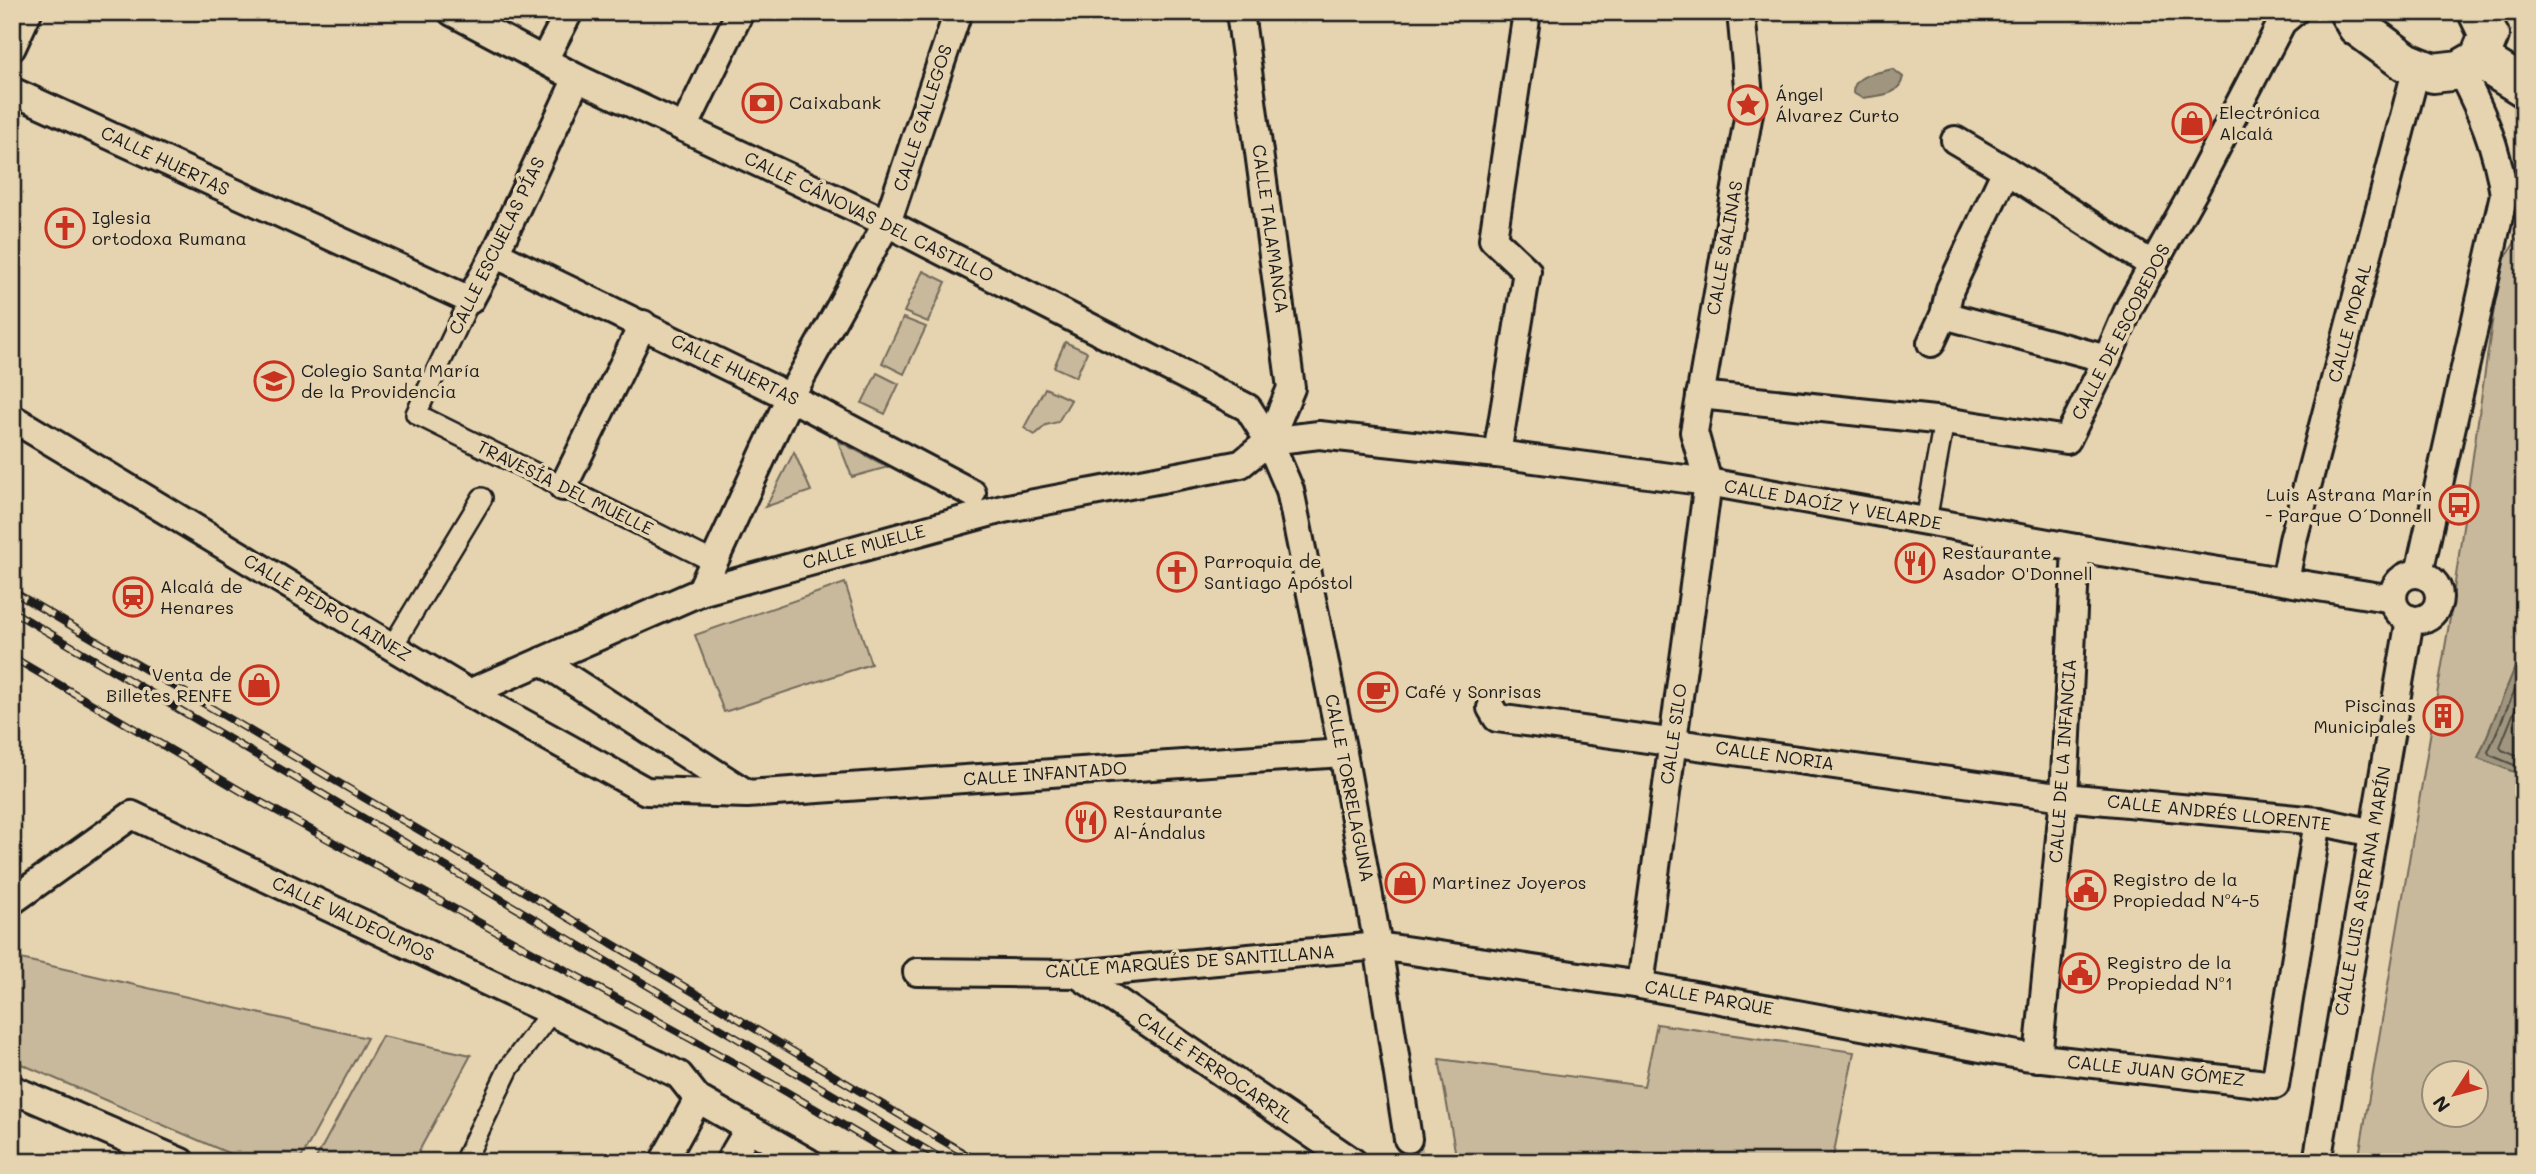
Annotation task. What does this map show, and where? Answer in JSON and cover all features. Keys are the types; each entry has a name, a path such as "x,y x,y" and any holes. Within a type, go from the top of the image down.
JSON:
{"main road":[{"path":"2349,12 2357,26 2406,62 2433,73 2476,44 2524,57"},
{"path":"2476,44 2524,87"}],"street":[{"path":"12,47 28,12"},
{"name":"CALLE CÁNOVAS DEL CASTILLO","path":"452,12 577,78 887,223 1248,408 1269,441"},
{"path":"544,60 569,12"},
{"path":"684,128 740,12"},
{"name":"CALLE GALLEGOS","path":"700,592 790,397 887,223 958,12"},
{"name":"CALLE TALAMANCA","path":"1240,12 1291,388 1269,441"},
{"path":"1497,454 1527,271 1493,239 1527,12"},
{"name":"CALLE SALINAS","path":"1708,482 1694,432 1750,107 1741,12"},
{"name":"CALLE DE ESCOBEDOS","path":"1700,395 1944,421 2067,440 2130,306 2154,266 2282,22 2294,12"},
{"path":"2419,573 2514,188 2497,155 2483,114 2476,44"},
{"name":"CALLE MORAL","path":"2285,580 2292,540 2417,67"},
{"name":"CALLE ESCUELAS PÍAS","path":"416,414 495,254 577,78"},
{"name":"CALLE HUERTAS","path":"12,91 470,300"},
{"path":"1955,140 2154,266"},
{"path":"1931,343 1944,314 1950,289 2006,170"},
{"name":"CALLE HUERTAS","path":"495,254 790,397 972,493"},
{"path":"1944,314 2107,359"},
{"path":"563,487 643,324"},
{"name":"TRAVESÍA DEL MUELLE","path":"416,414 714,562"},
{"name":"CALLE PEDRO LAINEZ","path":"12,418 469,693 646,791"},
{"path":"1926,521 1944,421"},
{"name":"CALLE DAOÍZ Y VELARDE","path":"1269,441 1319,435 1497,454 1708,482 2076,548 2285,580 2401,609"},
{"name":"CALLE MUELLE","path":"469,693 700,592 1003,509 1241,464 1269,441"},
{"name":"CALLE TORRELAGUNA","path":"1269,441 1290,490 1343,752 1378,946 1408,1139"},
{"name":"CALLE SILO","path":"1640,985 1708,482"},
{"path":"392,647 482,498"},
{"name":"CALLE DE LA INFANCIA","path":"2038,1058 2064,797 2076,548"},
{"path":"2411,573 2419,573 2428,576 2439,592 2439,601 2428,617 2401,609 2397,583 2411,573"},
{"name":"CALLE LUIS ASTRANA MARÍN","path":"2317,1162 2373,833 2401,609"},
{"path":"542,662 747,794"},
{"name":"CALLE NORIA","path":"1491,708 1497,718 2064,797"},
{"name":"CALLE INFANTADO","path":"646,791 747,794 1343,752"},
{"name":"CALLE ANDRÉS LLORENTE","path":"2064,797 2318,821 2373,833"},
{"name":"CALLE VALDEOLMOS","path":"12,901 132,816 551,1012 679,1075 698,1099 808,1162"},
{"name":"CALLE JUAN GÓMEZ","path":"2038,1058 2275,1085 2318,821"},
{"name":"CALLE PARQUE","path":"1378,946 1640,985 2038,1058"},
{"name":"CALLE MARQUÉS DE SANTILLANA","path":"917,972 1077,974 1378,946"},
{"name":"CALLE FERROCARRIL","path":"1077,974 1353,1162"},
{"path":"464,1162 509,1068 551,1012"},
{"path":"12,1089 181,1162"},
{"path":"663,1162 698,1099"},
{"path":"729,1162 750,1128"}],"shaded area":[{"path":"2524,228 2524,1162 2358,1162 2450,618 2500,266"},
{"path":"923,271 946,282 928,322 904,312"},
{"path":"903,318 926,327 904,374 882,363"},
{"path":"1065,342 1087,352 1076,377 1054,367"},
{"path":"877,373 899,384 885,414 862,403"},
{"path":"1045,388 1071,400 1058,422 1046,425 1035,435 1024,428"},
{"path":"838,441 842,443 888,467 852,477"},
{"path":"794,452 811,491 765,507 768,503"},
{"path":"845,583 871,664 724,712 695,635"},
{"path":"12,957 367,1038 299,1162 249,1162 12,1060"},
{"path":"1657,1024 1854,1052 1832,1162 1457,1162 1439,1059 1644,1086"},
{"path":"382,1036 471,1055 413,1162 314,1162"}],"water":[{"path":"1893,69 1903,77 1901,84 1893,92 1862,98 1853,93 1857,82 1862,78"},
{"path":"2518,660 2524,663 2524,776 2478,758"}],"tunnel":[{"path":"1408,1139 1412,1162"}],"railway":[{"path":"12,591 979,1162"},
{"path":"12,611 947,1162"},
{"path":"12,657 246,794 778,1087 906,1162"}],"place":[{"name":"Caixabank","path":"762,103"},
{"name":"Ángel Álvarez Curto","path":"1748,105"},
{"name":"Electrónica Alcalá","path":"2192,123"},
{"name":"Iglesia ortodoxa Rumana","path":"65,228"},
{"name":"Colegio Santa María de la Providencia","path":"274,381"},
{"name":"Luis Astrana Marín - Parque O´Donnell","path":"2459,505"},
{"name":"Restaurante Asador O'Donnell","path":"1915,563"},
{"name":"Parroquia de Santiago Apóstol","path":"1177,572"},
{"name":"Alcalá de Henares","path":"133,597"},
{"name":"Venta de Billetes RENFE","path":"259,685"},
{"name":"Café y Sonrisas","path":"1378,692"},
{"name":"Piscinas Municipales","path":"2443,716"},
{"name":"Restaurante Al-Ándalus","path":"1086,822"},
{"name":"Martinez Joyeros","path":"1405,883"},
{"name":"Registro de la Propiedad Nº4-5","path":"2086,890"},
{"name":"Registro de la Propiedad Nº1","path":"2080,973"}]}
